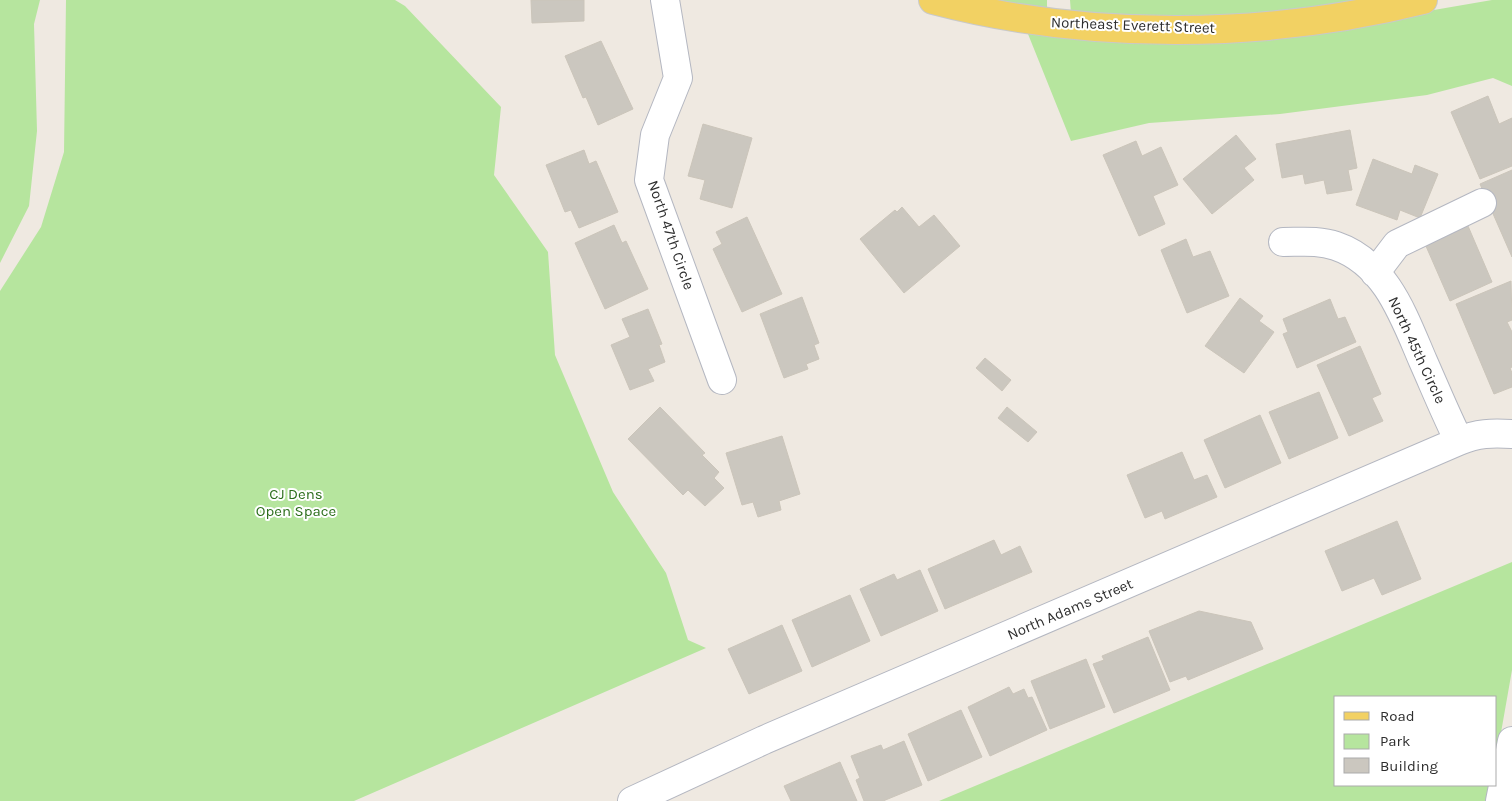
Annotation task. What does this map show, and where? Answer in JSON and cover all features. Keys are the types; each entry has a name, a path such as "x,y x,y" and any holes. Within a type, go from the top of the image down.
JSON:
{"main road":[{"name":"Northeast Everett Street","path":"933,0 1005,16 1046,22 1189,30 1307,22 1423,0"}],"street":[{"name":"North 47th Circle","path":"666,0 678,78 656,135 649,180 722,380"},
{"path":"1375,273 1397,244 1482,203"},
{"name":"North 45th Circle","path":"1283,242 1323,242 1338,247 1353,254 1385,283 1399,304 1458,441"},
{"name":"North Adams Street","path":"632,801 773,736 1458,441 1486,433 1512,434"},
{"path":"1500,801 1512,741"}],"green space":[{"path":"0,0 40,0 34,24 37,131 29,206 0,263"},
{"name":"CJ Dens Open Space","path":"66,0 395,0 405,6 501,107 494,175 548,252 555,355 613,492 666,573 688,640 706,648 354,801 0,801 0,291 41,227 64,152"},
{"path":"974,0 1047,0 1047,12"},
{"path":"1070,0 1359,0 1339,6 1220,17 1071,13"},
{"path":"1492,0 1512,0 1512,86 1493,78 1427,95 1280,114 1149,123 1071,141 1028,34 1190,40 1335,27"},
{"path":"1512,562 1512,670 1497,755 1497,696 1334,696 1334,786 1492,786 1489,801 939,801"}],"building":[{"path":"531,0 584,0 584,21 532,23"},
{"path":"601,41 633,109 598,125 586,97 583,98 565,56"},
{"path":"1488,96 1499,124 1512,118 1512,166 1480,179 1451,112"},
{"path":"703,124 752,138 732,208 700,199 705,180 688,176"},
{"path":"1350,130 1357,168 1348,170 1352,190 1327,194 1324,180 1305,184 1303,174 1282,178 1276,144"},
{"path":"1236,135 1256,159 1244,168 1254,180 1212,214 1183,179"},
{"path":"1136,141 1142,156 1161,147 1178,185 1153,196 1165,224 1139,236 1103,155"},
{"path":"584,150 589,164 596,161 618,212 579,228 571,210 565,212 546,165"},
{"path":"1373,159 1412,174 1415,165 1438,174 1420,218 1400,210 1397,220 1356,205"},
{"path":"1512,170 1512,257 1480,184"},
{"path":"902,207 919,227 934,215 960,246 904,293 860,239 895,210 897,212"},
{"path":"747,217 782,294 742,312 713,249 722,244 716,232"},
{"path":"1465,219 1492,282 1450,301 1422,237"},
{"path":"614,225 622,243 626,241 648,289 605,309 575,243"},
{"path":"1186,239 1193,257 1210,251 1229,296 1187,313 1161,250"},
{"path":"1511,281 1512,320 1507,322 1512,332 1512,367 1510,368 1512,387 1494,394 1456,304"},
{"path":"802,297 819,343 814,345 819,359 806,364 808,369 784,378 760,314"},
{"path":"1240,298 1263,316 1259,321 1274,332 1244,373 1205,346"},
{"path":"1330,299 1338,319 1345,317 1356,342 1297,368 1283,334 1288,332 1283,319"},
{"path":"648,309 662,344 659,345 665,362 648,369 654,381 630,390 611,345 630,337 622,319"},
{"path":"1360,346 1381,394 1372,398 1383,421 1349,436 1317,365"},
{"path":"985,358 1011,380 1002,391 976,368"},
{"path":"1319,392 1338,438 1289,459 1269,412"},
{"path":"660,407 705,453 702,455 719,472 714,478 724,488 705,506 688,490 683,495 628,439"},
{"path":"1007,407 1037,432 1028,442 998,418"},
{"path":"1260,415 1281,463 1225,488 1204,440"},
{"path":"782,436 800,494 779,501 781,510 758,517 753,502 742,505 726,453"},
{"path":"1182,452 1194,480 1207,475 1217,497 1165,519 1162,511 1145,518 1127,475"},
{"path":"1397,521 1421,579 1382,595 1374,578 1342,591 1325,551"},
{"path":"994,540 1001,555 1020,546 1032,572 945,609 928,569"},
{"path":"920,570 938,611 881,636 860,589 894,574 897,580"},
{"path":"850,595 870,641 812,667 792,620"},
{"path":"1199,611 1251,622 1263,649 1188,680 1186,676 1170,682 1149,631"},
{"path":"782,625 802,671 749,694 728,649"},
{"path":"1148,637 1170,690 1114,713 1093,664 1104,660 1102,656"},
{"path":"1086,659 1105,707 1050,729 1031,681"},
{"path":"1009,687 1013,694 1024,689 1028,698 1032,697 1047,730 990,756 968,707"},
{"path":"961,710 982,757 928,781 908,734"},
{"path":"904,741 922,785 883,801 864,801 856,780 860,778 851,756 881,745 883,750"},
{"path":"840,762 857,801 791,801 784,786"}]}
